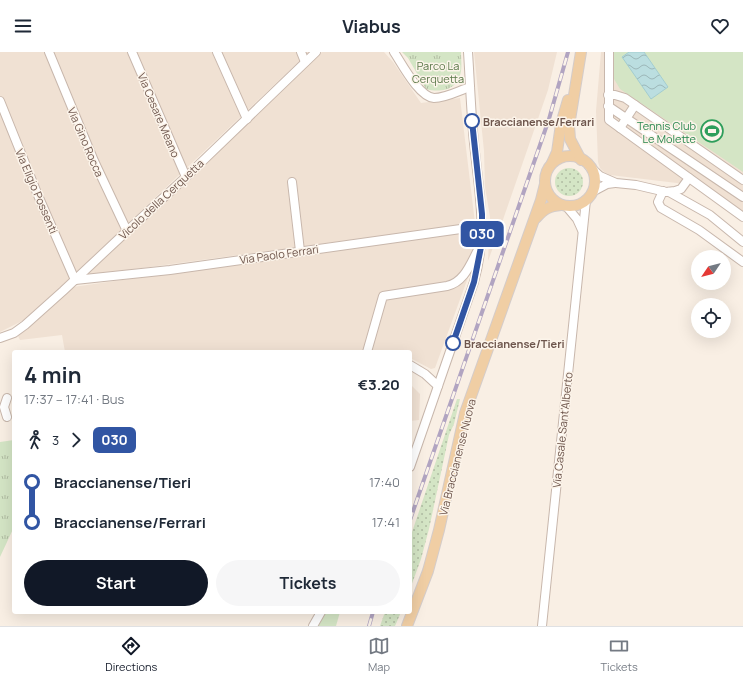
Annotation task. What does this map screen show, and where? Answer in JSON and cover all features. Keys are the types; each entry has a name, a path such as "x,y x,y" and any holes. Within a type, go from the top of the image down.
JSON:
{"main road":[{"path":"580,57 569,126 570,139 581,160"},
{"path":"552,164 560,158 571,157 581,160 589,166 595,181 592,192 586,200 577,205 563,205 552,199 545,184 546,174 558,152 561,124 580,57"},
{"name":"Via Braccianense Nuova","path":"412,613 428,571 440,530 466,413 545,184"},
{"name":"Via Braccianense Nuova","path":"533,221 544,209 550,206 563,205"},
{"name":"Via Braccianense Nuova","path":"407,626 412,614"}],"street":[{"name":"Via Gino Rocca","path":"49,52 94,161 127,231"},
{"name":"Via Cesare Meano","path":"132,52 186,177"},
{"path":"217,52 247,119"},
{"path":"301,52 305,62"},
{"name":"Vicolo della Cerquetta","path":"0,338 25,325 75,280 186,177 316,52"},
{"path":"394,52 419,89 428,97 439,97 470,87"},
{"path":"412,460 474,282 482,242 468,52"},
{"path":"609,52 609,120 743,217"},
{"path":"609,79 618,92 625,98 743,180"},
{"path":"608,95 615,95 625,98"},
{"name":"Via Eligio Possenti","path":"0,101 37,193 75,280"},
{"path":"620,128 635,105"},
{"path":"608,106 743,197"},
{"path":"589,166 600,176 616,183"},
{"path":"689,178 681,189 666,192 658,202 661,208 699,230 743,262"},
{"path":"292,182 300,251"},
{"path":"592,192 606,184 616,183 636,185 666,192 710,215 743,242"},
{"name":"Via Casale Sant'Alberto","path":"542,626 586,200"},
{"path":"563,205 577,219 582,233"},
{"name":"Via Paolo Ferrari","path":"75,280 170,270 482,226"},
{"path":"368,350 383,296 447,286 456,283 466,272 482,242"},
{"path":"412,366 425,374 438,386"},
{"path":"7,398 4,407 7,417"},
{"path":"313,626 320,614"}],"shaded area":[{"path":"0,52 309,52 28,318 0,332"},
{"path":"322,52 384,52 393,62 421,103 460,98 475,223 83,276"},
{"path":"474,52 557,52 548,90 488,261 490,217 485,187 484,151"},
{"path":"601,52 743,52 743,212 691,175 685,184 610,175 600,168 598,162 596,111"},
{"path":"471,230 477,235 470,272 435,368 431,369 412,359 412,350 65,350 62,335 20,340 18,336 73,287"},
{"path":"412,386 420,394 419,420 412,421"}],"green space":[{"name":"Parco La Cerquetta","path":"402,52 461,52 461,69 459,77 453,86 448,89 437,91 426,89 408,58"},
{"name":"Tennis Club Le Molette","path":"614,52 743,52 743,172 620,89 614,79"},
{"path":"569,168 579,172 583,182 579,192 569,196 559,192 555,182 559,172"},
{"path":"457,399 460,399 454,424 449,435 429,529 421,559 412,584 412,532"},
{"path":"12,440 12,531 0,557 0,442"},
{"path":"325,614 339,614 336,626 318,626"},
{"path":"384,614 400,614 395,626 380,626"}],"water":[{"path":"629,52 644,52 668,87 651,99 622,57"}],"railway":[{"path":"412,514 549,119 568,52"},
{"path":"369,626 372,614"}],"bus line":[{"name":"030","path":"453,343 474,282 482,242 482,214 472,121"}],"place":[{"name":"Braccianense/Ferrari","path":"472,121"},
{"name":"Tennis Club Le Molette","path":"712,131"},
{"name":"Braccianense/Tieri","path":"453,343"}]}
